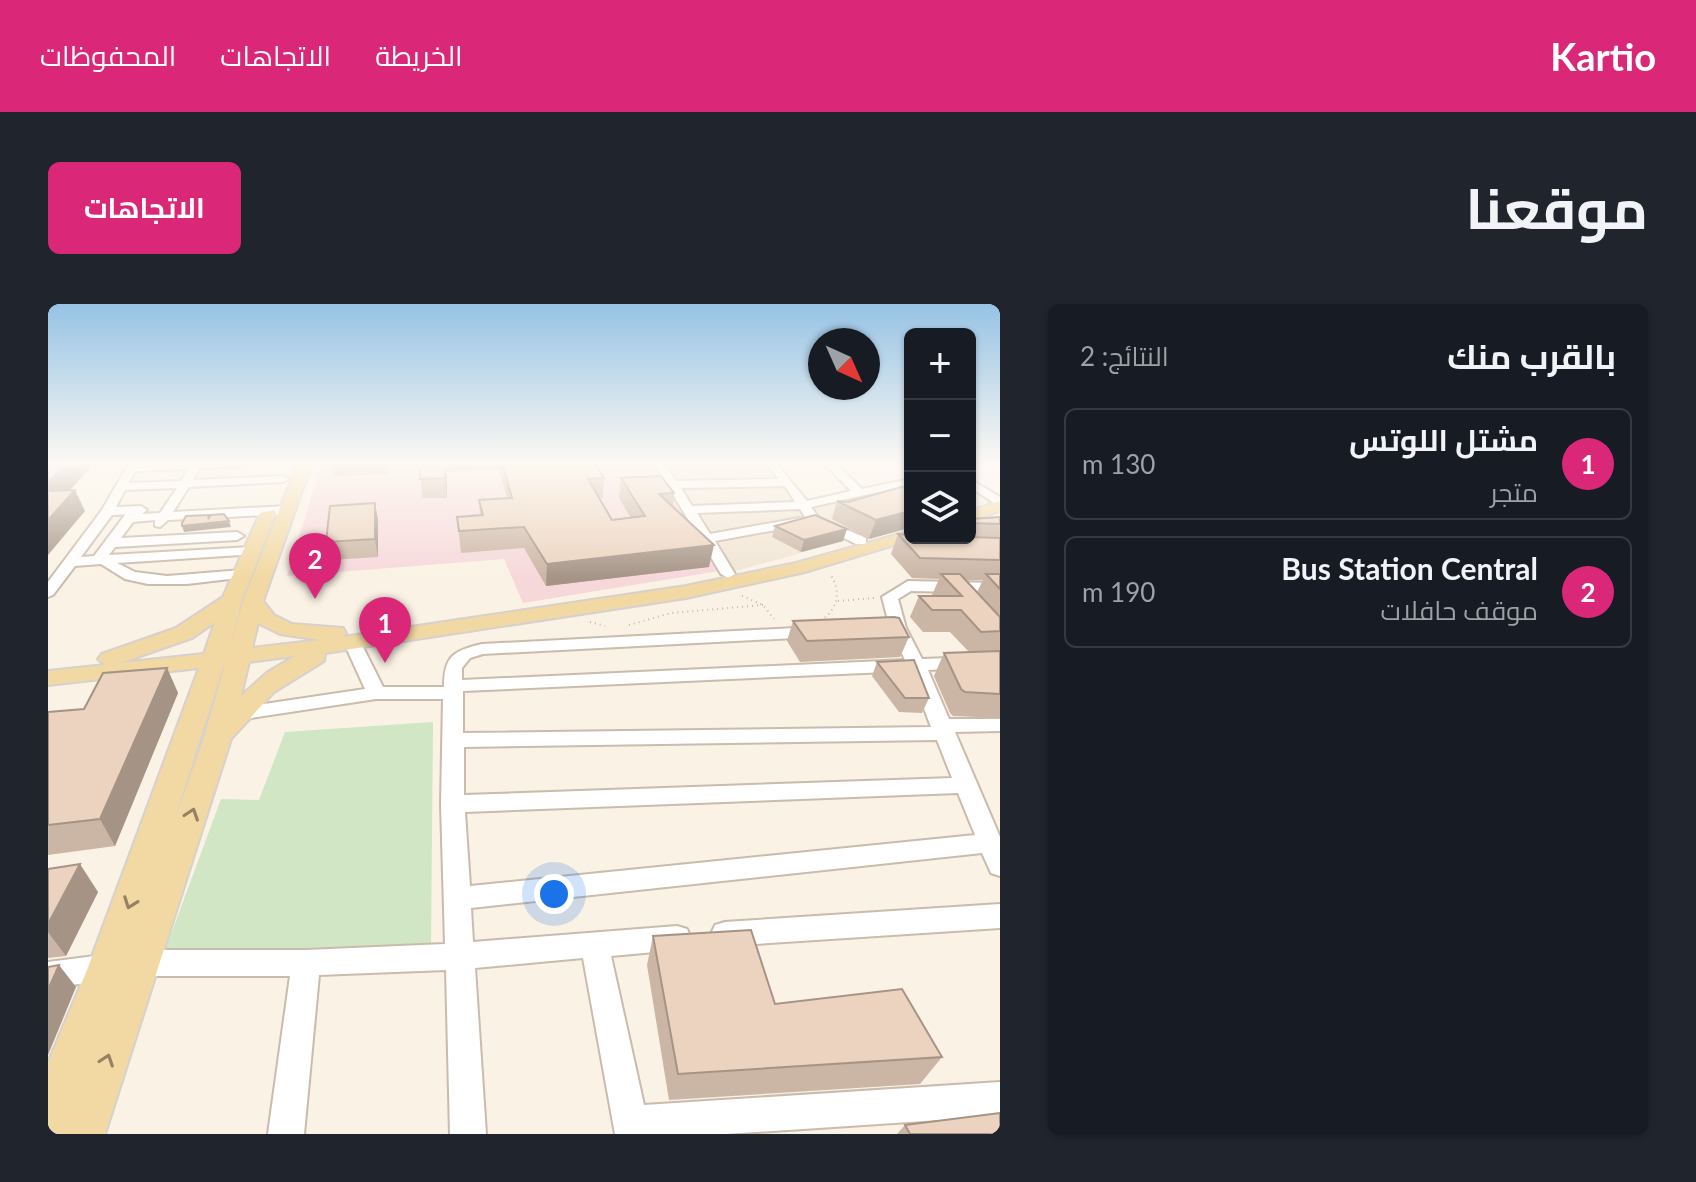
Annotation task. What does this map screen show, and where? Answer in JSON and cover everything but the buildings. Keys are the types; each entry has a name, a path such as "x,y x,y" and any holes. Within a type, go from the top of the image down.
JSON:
{"main road":[{"path":"976,506 999,502"},
{"path":"976,513 999,502"},
{"path":"258,525 257,613 270,623 291,631 356,639"},
{"path":"82,1134 216,744 227,653 258,525"},
{"path":"112,665 184,633 258,525"},
{"path":"50,676 112,665 561,614 819,563 904,529"},
{"path":"216,744 238,714 278,674 356,639 721,581 868,544 904,542"},
{"path":"48,1116 106,970 198,710 227,653"},
{"path":"112,665 181,683 192,694 198,710"}],"street":[{"path":"48,592 113,502"},
{"path":"154,531 172,502"},
{"path":"217,502 258,525"},
{"path":"683,502 706,539 721,581"},
{"path":"801,502 813,519 868,544"},
{"path":"688,510 819,502"},
{"path":"108,511 154,531 258,525"},
{"path":"102,560 129,518 154,531"},
{"path":"706,539 813,519"},
{"path":"111,543 154,531 258,525"},
{"path":"70,562 102,560 154,531 258,525"},
{"path":"102,560 119,573 136,579 258,525"},
{"path":"458,898 994,842 917,666 890,628 890,597 908,586 1000,588"},
{"path":"955,586 973,606"},
{"path":"468,1134 453,804 453,667 456,661 482,649 840,631"},
{"path":"356,639 376,693"},
{"path":"238,714 376,693 917,666 996,666"},
{"path":"452,740 943,730 1000,725"},
{"path":"453,804 968,785"},
{"path":"48,975 106,970 141,963 306,963 460,956 594,943 1000,916"},
{"path":"594,943 632,1129 1000,1099"},
{"path":"286,1134 306,963"}],"path":[{"path":"796,633 827,618 837,601 835,580 819,563"},
{"path":"721,581 763,605 775,620 765,635"},
{"path":"837,601 890,597"},
{"path":"617,627 671,613 763,605"},
{"path":"561,614 606,627"}],"shaded area":[{"path":"310,502 675,502 719,571 523,603 504,559 287,576"},
{"path":"685,502 798,502 801,506 821,502 904,502 904,525 728,573"}],"green space":[{"path":"433,722 431,947 163,956 221,799 259,800 285,732"}],"place":[{"name":"Bus Station Central","path":"315,599"},
{"name":"مشتل اللوتس","path":"385,663"}]}
